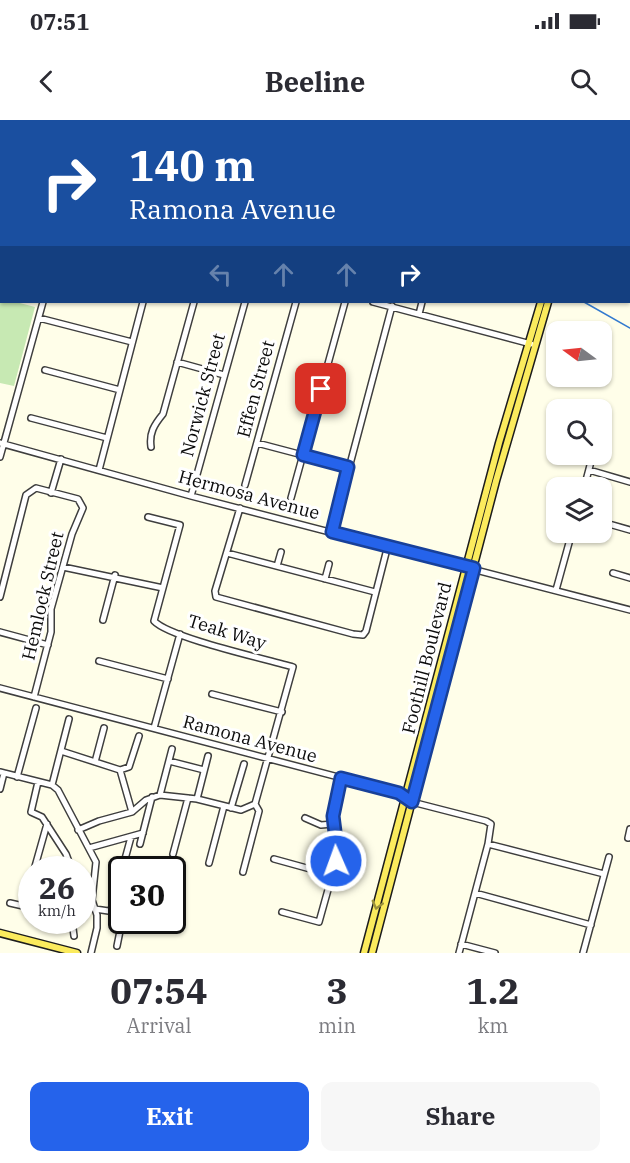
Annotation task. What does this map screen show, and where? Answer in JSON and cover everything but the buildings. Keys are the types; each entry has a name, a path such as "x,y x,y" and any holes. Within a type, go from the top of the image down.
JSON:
{"main road":[{"name":"Foothill Boulevard","path":"372,953 409,800 541,303"},
{"name":"Foothill Boulevard","path":"531,344 548,303"},
{"name":"Foothill Boulevard","path":"364,953 409,800"},
{"path":"0,933 77,953"}],"street":[{"path":"0,457 2,443 43,303"},
{"path":"99,470 143,303"},
{"path":"151,447 149,438 154,425 163,414 194,303"},
{"name":"Norwick Street","path":"191,496 245,303"},
{"name":"Effen Street","path":"245,485 296,303"},
{"path":"291,498 345,303"},
{"path":"378,303 531,344"},
{"path":"419,314 423,303"},
{"path":"332,532 392,306"},
{"path":"39,318 132,342"},
{"path":"177,362 224,375"},
{"path":"45,370 120,390"},
{"path":"31,418 107,438"},
{"name":"Hermosa Avenue","path":"2,443 191,496 388,545 630,610"},
{"path":"257,443 348,467"},
{"path":"0,597 26,495 31,489 51,493 60,459"},
{"path":"587,477 590,465"},
{"path":"589,470 630,482"},
{"name":"Hemlock Street","path":"34,697 48,645 51,609 72,534 83,508 78,499 51,493"},
{"path":"240,508 215,591 216,597 363,635 388,545"},
{"path":"63,567 92,574 115,576 163,588 180,525 148,517"},
{"path":"612,525 630,530"},
{"path":"556,590 569,543"},
{"path":"278,567 281,552"},
{"path":"227,553 375,592"},
{"path":"325,579 329,564"},
{"path":"613,573 630,578"},
{"path":"103,620 115,576"},
{"name":"Teak Way","path":"163,588 154,621 180,634 293,667 282,712"},
{"path":"0,632 48,645"},
{"path":"154,729 180,634"},
{"path":"99,661 168,679"},
{"name":"Ramona Avenue","path":"0,688 399,793 409,800 491,824 488,844"},
{"path":"212,693 282,712 255,804 259,811 243,872"},
{"path":"17,777 36,708"},
{"path":"52,785 69,720"},
{"path":"95,762 104,728"},
{"path":"61,752 120,770 129,767 138,736"},
{"path":"160,795 172,749"},
{"path":"197,800 208,756"},
{"path":"170,761 204,770"},
{"path":"231,808 244,764"},
{"path":"120,770 132,812"},
{"path":"0,789 2,772 52,785 63,797 65,806 93,856"},
{"path":"282,912 320,922 333,874 337,848 333,809 341,778"},
{"path":"38,782 31,812 42,817 67,856"},
{"path":"78,830 99,821 132,812 152,797 160,795 188,798 241,810 255,804"},
{"path":"140,844 152,797"},
{"path":"173,854 188,798"},
{"path":"209,863 224,806"},
{"path":"305,818 321,825 333,824"},
{"path":"38,856 47,825"},
{"path":"628,838 630,829"},
{"path":"89,849 143,833"},
{"path":"125,856 130,837"},
{"path":"459,953 488,844 604,874"},
{"path":"583,953 609,857"},
{"path":"274,859 333,874"},
{"path":"475,893 591,925"},
{"path":"10,903 18,905"},
{"path":"91,953 96,934"},
{"path":"117,946 119,934"},
{"path":"461,944 495,953"}],"green space":[{"path":"0,303 20,303 35,307 14,386 0,383"}],"waterway":[{"path":"586,303 630,328"}],"route":[{"path":"321,389 303,455 348,467 332,532 474,568 412,802 399,793 341,778 333,809 336,861"}]}
